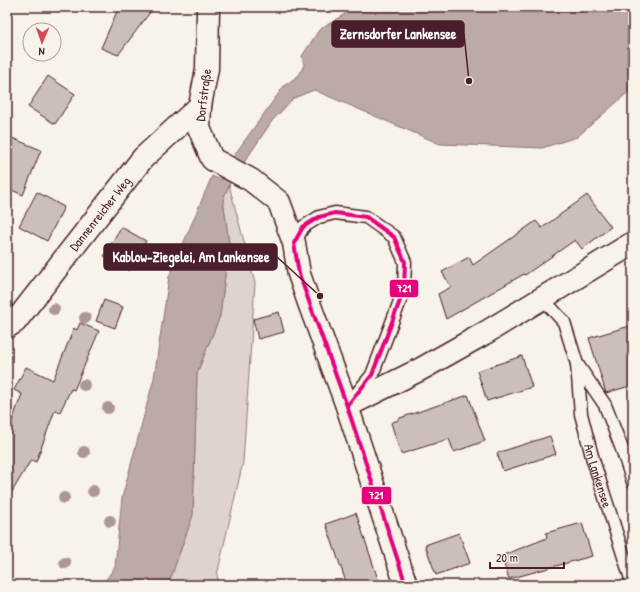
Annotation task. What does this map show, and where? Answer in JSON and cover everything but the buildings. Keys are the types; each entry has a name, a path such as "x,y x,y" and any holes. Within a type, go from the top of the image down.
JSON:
{"street":[{"name":"Dorfstraße","path":"208,7 207,68 200,106 199,128 212,159 251,180 279,202 294,243 299,274 306,296 347,406 406,585"},
{"name":"Dannenreicher Weg","path":"7,327 15,322 143,158 200,106"},
{"path":"347,406 421,369 485,333 633,243"}],"lane":[{"path":"294,243 303,226 320,217 335,213 366,217 394,237 405,262 404,290 372,375 347,406"},
{"name":"Am Lankensee","path":"542,298 564,322 577,364 581,414 593,460 633,585"},
{"name":"Am Lankensee","path":"577,364 604,405 622,449 633,482"}],"shaded area":[{"path":"356,7 633,7 633,88 577,137 542,148 440,144 314,90 294,98 272,121 229,185 223,199 229,243 220,316 197,373 193,515 171,577 166,585 102,585 115,567 122,498 154,378 169,277 212,176 221,180 235,154 284,86 299,75 304,65 302,56 319,30"},
{"path":"229,185 255,283 243,462 217,575 219,585 166,585 171,577 193,515 197,373 220,316 229,243 223,199"}],"transit line":[{"name":"721","path":"335,213 366,217 394,237 405,262 404,290 372,375 347,406 299,274 294,243 303,227 319,217 335,213"},
{"name":"721","path":"347,406 406,585"}],"place":[{"name":"Zernsdorfer Lankensee","path":"469,81"},
{"name":"Kablow-Ziegelei, Am Lankensee","path":"320,296"}]}
